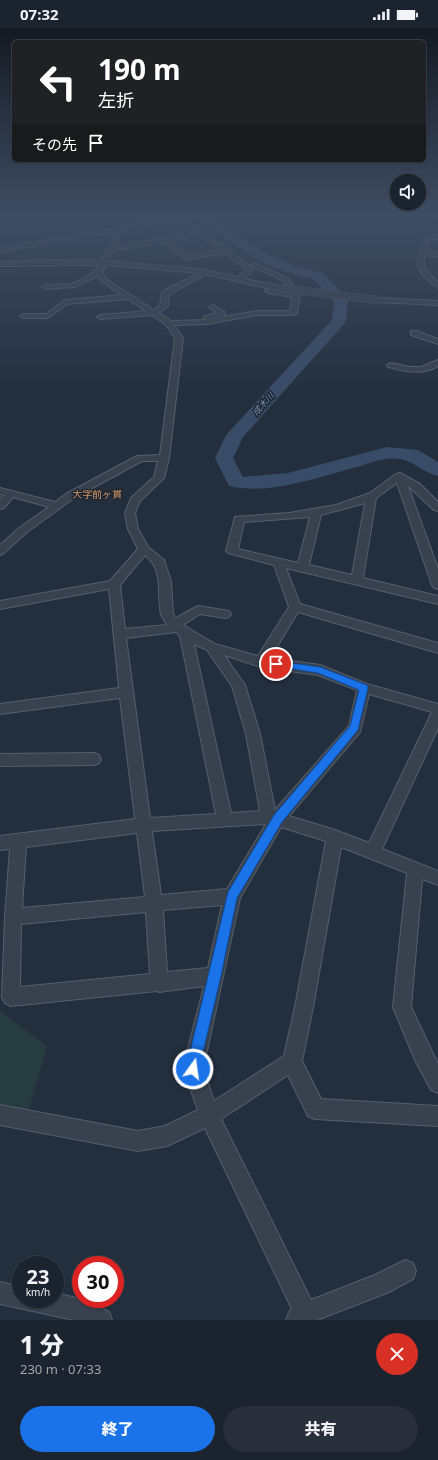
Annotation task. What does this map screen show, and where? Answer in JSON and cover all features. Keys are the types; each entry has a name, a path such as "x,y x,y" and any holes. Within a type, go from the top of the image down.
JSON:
{"street":[{"path":"46,287 72,286 90,274"},
{"path":"102,274 105,281 169,323 179,338 164,458 159,478 135,500 130,512 133,529 144,549 158,560 166,582 167,615 179,629 211,647 261,662 320,670 364,688 438,709"},
{"path":"101,317 155,313 164,306 165,294 182,286 200,274"},
{"path":"216,274 280,288 397,302 438,303"},
{"path":"240,279 245,274"},
{"path":"169,323 207,322 256,313 293,313 296,296 287,280 274,274"},
{"path":"427,274 438,286"},
{"path":"252,283 253,288 296,296"},
{"path":"24,316 48,316 65,302 130,297"},
{"path":"169,323 220,315 221,312 213,307"},
{"path":"414,333 438,342"},
{"path":"391,365 411,371 427,369 438,362"},
{"path":"0,551 23,530 70,496 140,458 164,458"},
{"path":"400,476 371,497 341,507 280,518 239,519 232,551 280,564 303,567 438,600"},
{"path":"400,476 416,486 438,508"},
{"path":"400,476 438,585"},
{"path":"0,506 5,492 55,506"},
{"path":"357,581 371,497"},
{"path":"303,567 316,512"},
{"path":"0,605 114,584 144,549"},
{"path":"280,564 295,607"},
{"path":"114,584 126,692 145,825 154,904 159,983"},
{"path":"295,607 438,648"},
{"path":"261,662 295,607"},
{"path":"120,634 179,629 198,610 225,614"},
{"path":"179,629 225,820"},
{"path":"211,647 238,685 253,734 273,818"},
{"path":"364,688 355,728 273,818 232,896 193,1069 209,1115 302,1317 381,1284 405,1271"},
{"path":"0,709 126,692"},
{"path":"373,852 438,713"},
{"path":"0,760 94,760"},
{"path":"0,844 145,825 273,818 335,838 438,878"},
{"path":"335,838 292,1062 315,1109 438,1116"},
{"path":"18,842 13,917 11,998 215,976"},
{"path":"415,870 402,1007 422,1053 438,1083"},
{"path":"13,917 232,896"},
{"path":"0,1115 138,1141 168,1136 209,1115 292,1062"},
{"path":"0,1293 12,1296"},
{"path":"64,1307 85,1311 101,1320"}],"green space":[{"path":"0,1011 47,1046 28,1113 0,1106"}],"waterway":[{"name":"成木川","path":"311,274 318,276 341,300 339,321 235,435 224,458 236,482 248,484 289,479 387,453 411,454 438,470"}],"district":[{"name":"大字前ヶ貫","path":"97,494"}],"route":[{"path":"193,1069 232,896 278,818 355,728 364,688 320,670 276,664"}]}
